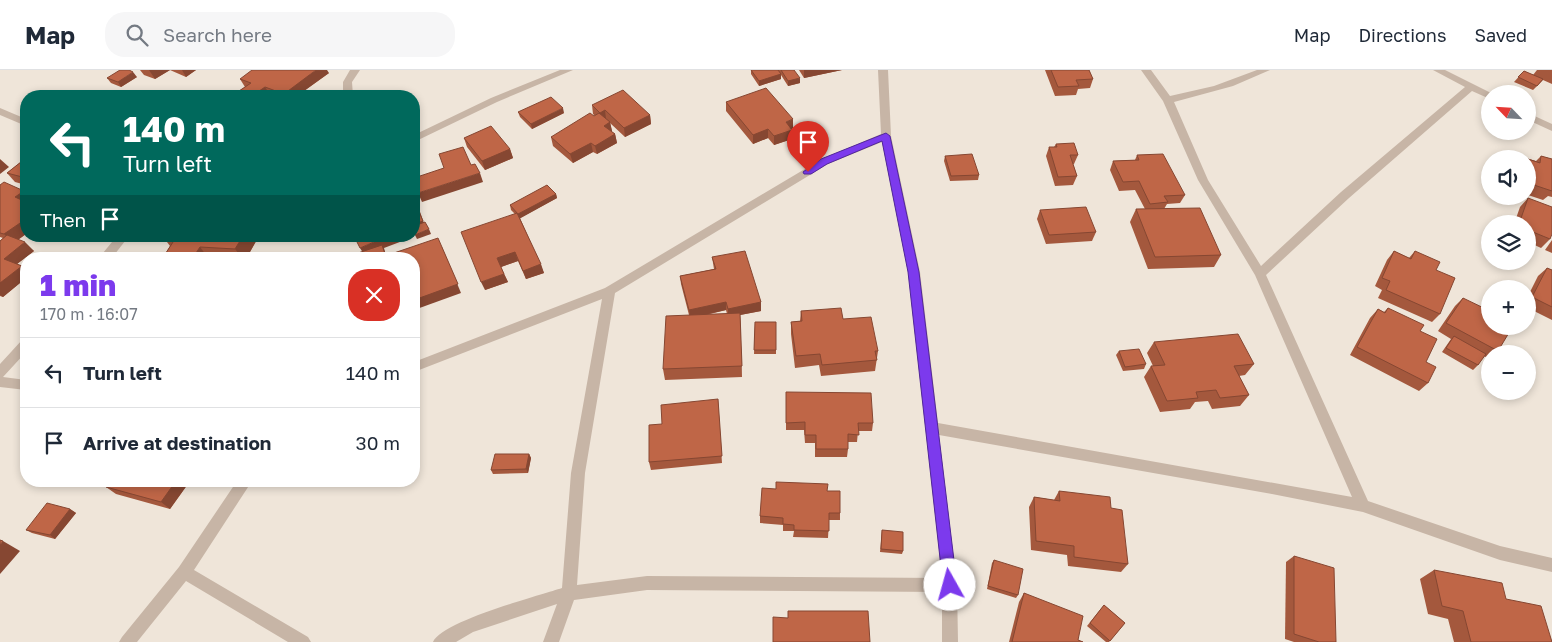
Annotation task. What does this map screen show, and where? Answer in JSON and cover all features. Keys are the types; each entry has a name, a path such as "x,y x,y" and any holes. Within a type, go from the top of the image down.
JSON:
{"street":[{"path":"347,90 346,85 350,75 355,70"},
{"path":"420,136 494,100 568,70"},
{"path":"883,70 886,136 914,272 950,585 950,642"},
{"path":"1146,70 1168,100 1203,180 1260,274 1363,506"},
{"path":"1168,100 1191,96 1233,84 1265,70"},
{"path":"1438,70 1481,91"},
{"path":"1260,274 1345,195 1471,86"},
{"path":"0,111 20,119"},
{"path":"1536,120 1552,128"},
{"path":"420,365 609,291 824,162 886,136"},
{"path":"110,252 119,242"},
{"path":"551,642 568,592 578,473 609,291"},
{"path":"0,373 20,351"},
{"path":"0,382 20,384"},
{"path":"932,428 1363,506 1500,553 1552,565"},
{"path":"127,642 184,572 241,487"},
{"path":"184,572 303,642"},
{"path":"441,642 469,626 568,592 647,583 950,585"}],"building":[{"path":"120,70 133,72 118,82 107,78"},
{"path":"252,70 316,70 289,90 273,90 265,87 261,90 240,90 251,83 240,79"},
{"path":"751,70 778,70 781,74 759,81"},
{"path":"781,70 794,70 800,78 788,81"},
{"path":"1051,70 1089,70 1093,79 1076,80 1079,86 1058,87"},
{"path":"1524,71 1543,79 1537,86 1518,77"},
{"path":"766,88 793,119 786,122 792,130 774,136 768,129 753,135 726,102"},
{"path":"623,90 650,115 624,128 605,110 600,113 592,105"},
{"path":"551,97 563,108 531,124 518,112"},
{"path":"590,113 594,116 599,113 610,122 604,126 615,134 595,146 591,143 570,154 551,137"},
{"path":"491,126 510,149 482,161 464,138"},
{"path":"1074,143 1078,155 1070,155 1077,176 1058,177 1049,147 1057,147 1056,144"},
{"path":"463,147 471,165 475,164 480,173 420,192 420,176 444,168 439,154"},
{"path":"972,154 979,175 951,176 945,156"},
{"path":"1163,154 1185,195 1164,196 1168,202 1150,204 1139,181 1123,182 1113,161 1139,160 1137,155"},
{"path":"1541,156 1552,159 1552,191 1536,186 1536,162 1540,163"},
{"path":"20,163 20,176 7,173"},
{"path":"4,182 20,189 20,194 15,197 20,199 20,223 4,234 0,233 0,185"},
{"path":"547,185 556,194 518,214 510,205"},
{"path":"1536,201 1552,207 1552,234 1550,239 1536,233 1536,215 1522,215 1526,205 1536,205"},
{"path":"1086,207 1096,232 1049,235 1040,210"},
{"path":"1200,208 1221,255 1155,257 1136,209"},
{"path":"517,213 541,264 523,271 515,252 497,258 504,274 481,282 461,232"},
{"path":"425,222 429,229 420,233 420,224"},
{"path":"7,235 20,240 20,242 25,242 4,259 20,265 20,268 0,283 0,241"},
{"path":"438,238 458,284 420,298 420,252 397,252"},
{"path":"173,242 239,242 235,249 200,247 197,252 167,252"},
{"path":"357,242 374,242 360,248"},
{"path":"382,245 384,252 361,252"},
{"path":"745,251 761,302 728,309 726,302 689,310 680,276 716,269 712,257"},
{"path":"1394,251 1411,259 1415,251 1440,262 1436,270 1455,278 1440,314 1386,290 1390,281 1382,278"},
{"path":"1547,268 1552,270 1552,307 1536,299 1536,289"},
{"path":"1463,298 1481,307 1481,335 1508,335 1502,345 1487,345 1446,323"},
{"path":"841,308 843,319 871,317 878,351 875,351 877,360 822,365 820,354 796,356 791,322 802,321 801,311"},
{"path":"1388,308 1424,325 1420,331 1437,339 1426,362 1436,367 1428,383 1357,347 1378,309 1385,313"},
{"path":"740,313 742,366 663,369 666,316"},
{"path":"755,322 776,322 776,350 754,350"},
{"path":"1238,334 1254,364 1234,366 1249,395 1220,398 1216,390 1196,392 1198,398 1167,401 1151,366 1165,365 1154,342"},
{"path":"1454,336 1481,351 1481,361 1478,365 1446,348"},
{"path":"1139,349 1146,364 1125,367 1119,351"},
{"path":"786,392 871,393 873,423 858,423 859,435 848,434 848,449 816,449 816,435 805,435 805,422 786,423"},
{"path":"718,399 722,456 649,462 649,425 662,424 661,405"},
{"path":"495,454 529,454 526,469 491,470"},
{"path":"776,482 828,484 827,491 840,491 840,513 829,513 829,531 794,530 794,525 783,524 783,518 760,516 762,488 776,489"},
{"path":"106,487 172,487 161,502"},
{"path":"1059,491 1110,497 1111,508 1122,510 1128,564 1074,557 1074,546 1036,541 1034,497 1060,501"},
{"path":"47,503 70,509 50,535 26,530"},
{"path":"882,530 903,532 903,551 881,549"},
{"path":"1294,556 1334,568 1336,642 1319,642 1294,634"},
{"path":"994,560 1023,569 1018,595 988,586"},
{"path":"1434,570 1502,583 1506,599 1541,606 1552,642 1471,642 1463,611 1442,606"},
{"path":"1024,593 1083,616 1078,640 1083,642 1012,642"},
{"path":"1104,605 1125,623 1110,641 1090,623"},
{"path":"788,611 868,611 870,642 773,642 773,617 788,618"}],"route":[{"path":"808,172 824,162 886,136 914,272 950,585"}]}
